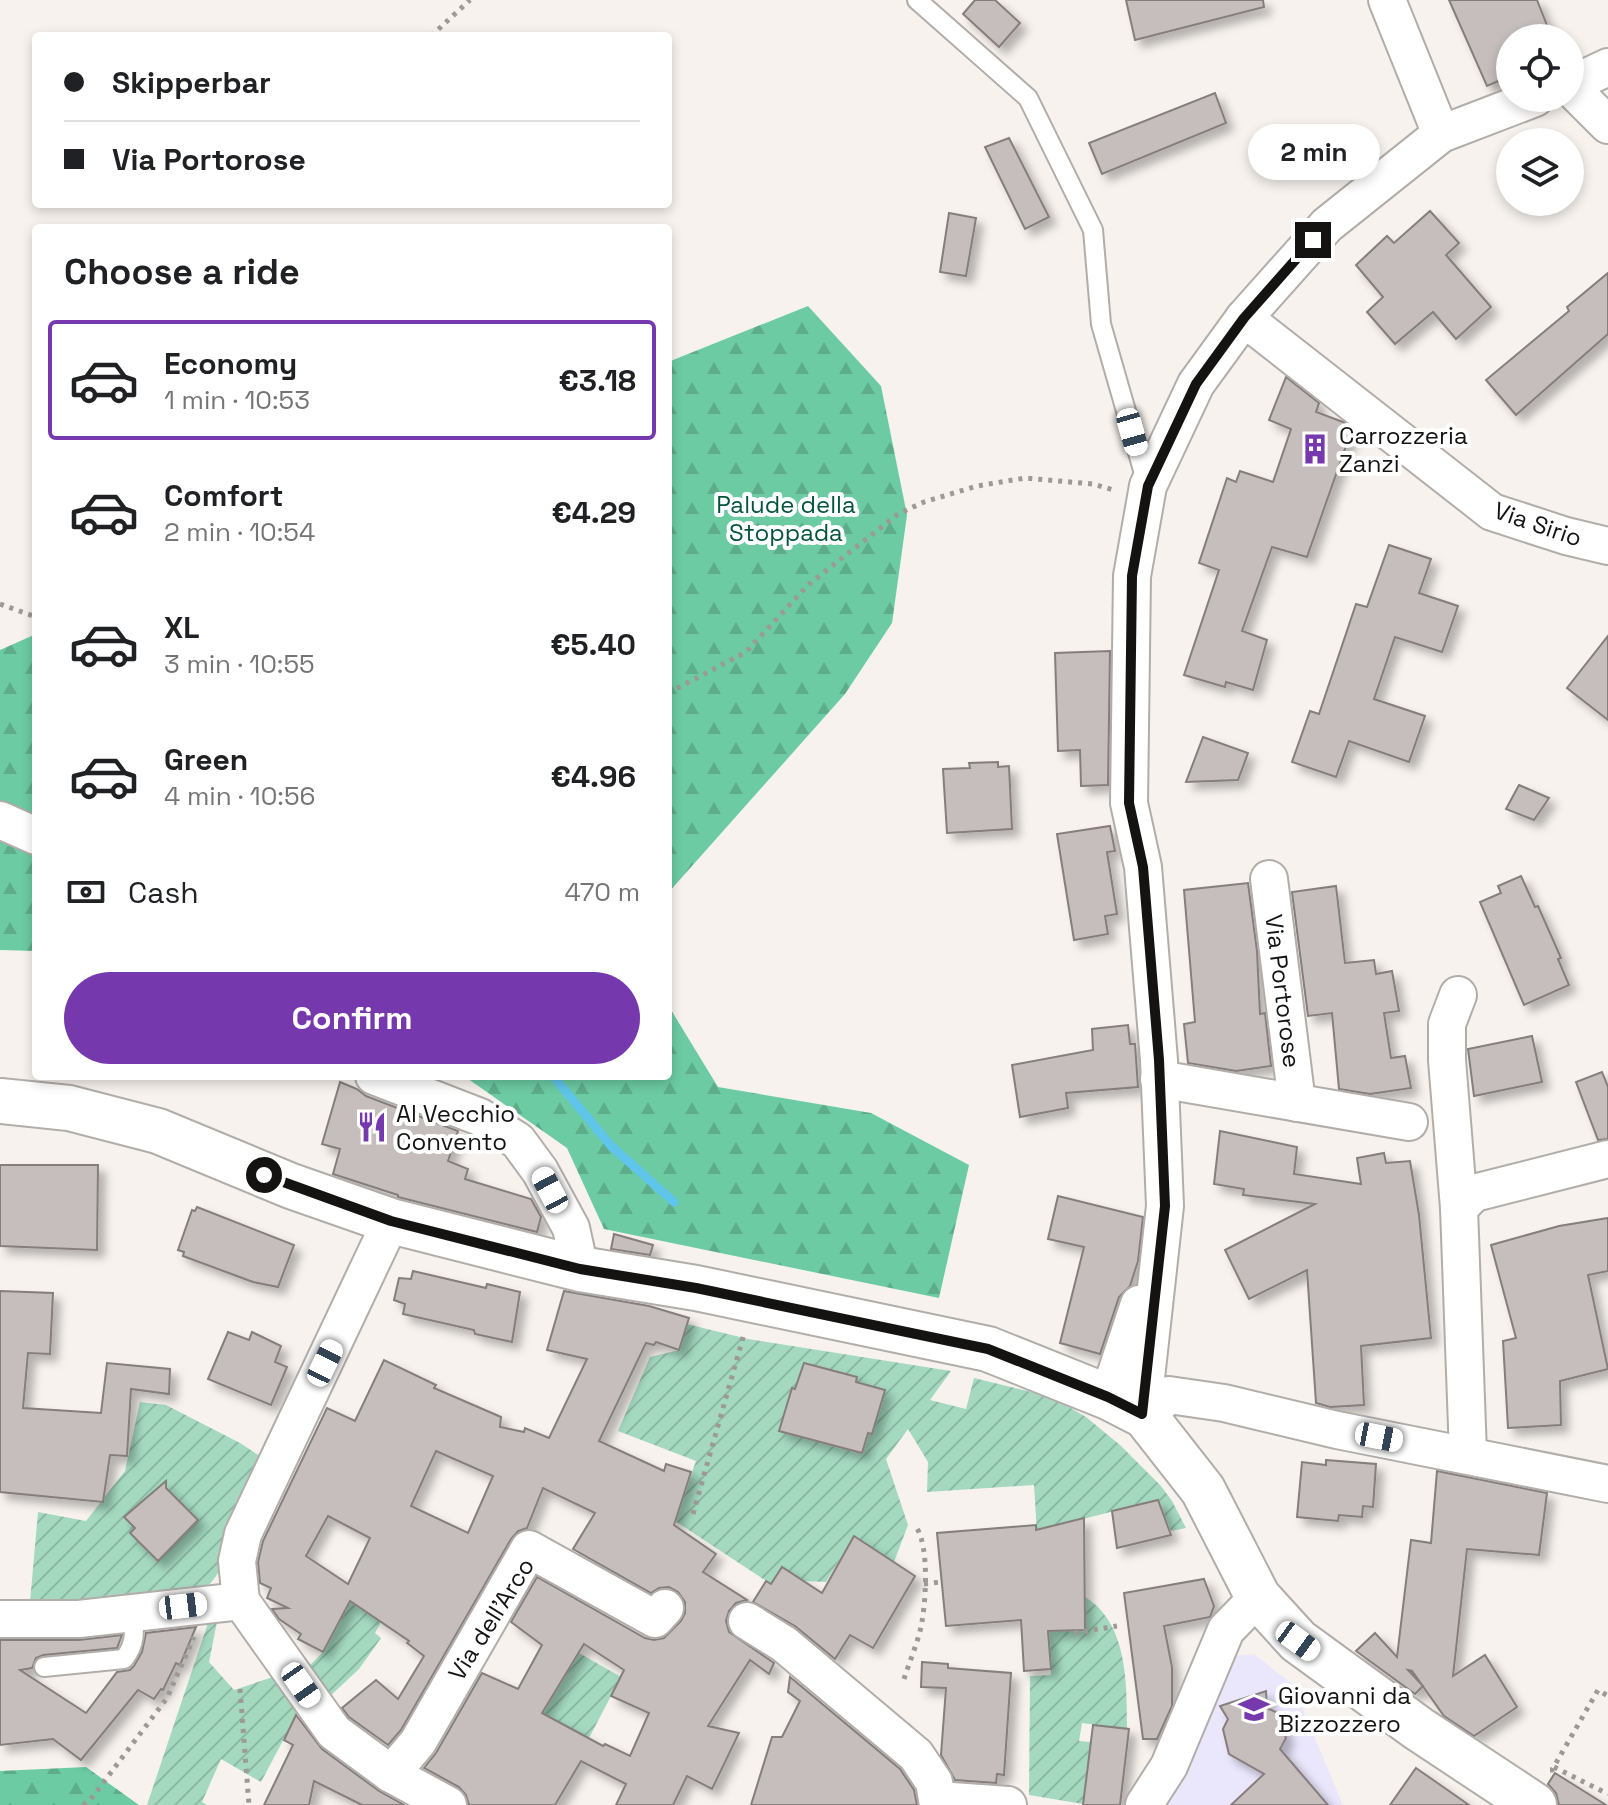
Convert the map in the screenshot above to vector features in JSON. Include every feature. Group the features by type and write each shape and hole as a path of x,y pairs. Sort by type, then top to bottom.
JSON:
{"main road":[{"path":"0,1101 69,1108 158,1131 291,1186 391,1221 580,1269 696,1288 988,1349 1132,1409 1203,1490 1258,1597 1298,1641 1419,1729 1547,1781"}],"street":[{"path":"1387,0 1441,134"},
{"path":"1584,79 1608,67"},
{"path":"1584,100 1608,125"},
{"path":"1132,1409 1165,1206 1143,867 1129,803 1132,576 1147,493 1196,384 1244,318 1327,225 1441,134 1498,112"},
{"name":"Via Sirio","path":"1244,318 1492,512 1608,546"},
{"path":"0,820 32,834"},
{"name":"Via Portorose","path":"1269,879 1297,1103"},
{"path":"1458,995 1447,1024 1447,1060 1459,1208 1468,1454"},
{"name":"Via Portorose","path":"1159,1079 1409,1122"},
{"path":"384,1080 480,1117 518,1141 540,1171 571,1228 580,1269"},
{"path":"1459,1208 1474,1193 1608,1159"},
{"path":"225,1602 243,1534 391,1221"},
{"path":"1132,1409 1169,1395 1224,1403 1337,1430 1608,1484"},
{"name":"Via dell'Arco","path":"391,1774 418,1742 529,1549 655,1619 665,1608"},
{"path":"1144,1805 1169,1766 1226,1630 1258,1597"},
{"path":"0,1619 79,1619 225,1602"},
{"path":"225,1602 334,1732 391,1774 448,1805"},
{"path":"747,1621 784,1644 916,1755 934,1782 938,1802 1008,1805"}],"lane":[{"path":"917,0 1028,98 1093,230 1101,324 1147,493"},
{"path":"44,1667 124,1659 130,1651 135,1626 129,1613"}],"path":[{"path":"435,32 470,0"},
{"path":"672,691 746,652 808,585 898,514 924,502 977,486 1025,478 1147,493"},
{"path":"0,604 32,616"},
{"path":"693,1514 743,1337"},
{"path":"904,1679 921,1630 924,1584 922,1535 916,1527"},
{"path":"924,1584 941,1582"},
{"path":"83,1805 136,1742 167,1698 225,1602"},
{"path":"1074,1633 1117,1626"},
{"path":"240,1689 249,1805"},
{"path":"1608,1696 1598,1690 1547,1781 1608,1794"}],"shaded area":[{"name":"Giovanni da Bizzozzero","path":"1254,1654 1292,1684 1343,1805 1158,1805 1222,1657"}],"green space":[{"name":"Palude della Stoppada","path":"808,306 881,386 907,515 892,623 845,694 672,889 672,360"},
{"path":"32,636 32,951 0,950 0,650"},
{"path":"672,1012 718,1087 871,1113 969,1165 939,1298 604,1229 567,1148 470,1080 672,1080"},
{"path":"687,1324 748,1339 951,1371 930,1400 966,1409 974,1378 1052,1397 1086,1417 1120,1445 1161,1486 1186,1528 1171,1531 1158,1500 1067,1523 1038,1549 1034,1485 927,1492 928,1462 908,1429 886,1459 908,1525 894,1562 854,1536 826,1582 804,1581 782,1567 771,1584 675,1521 696,1461 618,1431 650,1357 679,1350"},
{"path":"140,1402 166,1405 240,1443 269,1462 225,1564 210,1584 181,1594 85,1605 30,1602 38,1512 86,1521 125,1471"},
{"path":"357,1590 369,1614 381,1622 375,1633 381,1638 359,1669 327,1699 309,1666 323,1652"},
{"path":"1085,1597 1110,1622 1117,1639 1125,1675 1127,1729 1082,1723 1079,1741 1091,1742 1083,1804 1029,1795 1030,1676 1051,1675 1048,1632 1085,1629"},
{"path":"211,1614 218,1617 209,1662 234,1690 282,1674 304,1701 261,1782 221,1759 202,1802 207,1805 147,1805"},
{"path":"579,1653 621,1677 589,1738 542,1713"},
{"path":"86,1767 139,1805 0,1805 0,1771"}],"building":[{"path":"975,0 995,0 1020,23 999,47 963,14"},
{"path":"1126,0 1263,0 1264,7 1135,40"},
{"path":"1449,0 1537,0 1546,24 1496,24 1496,82 1487,86"},
{"path":"1215,93 1226,123 1102,174 1089,143"},
{"path":"1009,138 1049,217 1025,229 985,147"},
{"path":"1430,211 1459,243 1446,255 1491,307 1456,339 1433,312 1395,344 1367,312 1383,297 1356,265 1387,236 1394,243"},
{"path":"949,213 976,218 966,276 940,272"},
{"path":"1608,273 1608,334 1516,415 1486,380 1569,311 1567,307"},
{"path":"1286,377 1319,403 1316,412 1343,422 1352,429 1307,557 1272,547 1242,631 1267,640 1253,690 1226,682 1225,687 1184,675 1219,570 1199,563 1227,478 1236,482 1240,471 1273,482 1291,429 1269,420"},
{"path":"1389,545 1431,559 1419,593 1458,606 1442,652 1395,637 1374,699 1425,716 1409,762 1349,741 1336,777 1292,762 1310,711 1319,714 1356,604 1367,607"},
{"path":"1608,636 1608,720 1567,688"},
{"path":"1110,651 1108,785 1081,786 1080,750 1058,751 1055,653"},
{"path":"1203,737 1248,753 1238,780 1186,782"},
{"path":"998,762 998,767 1009,766 1012,829 947,833 943,769 970,768 969,763"},
{"path":"1519,785 1549,798 1534,820 1506,809"},
{"path":"1110,826 1115,851 1107,852 1117,914 1105,916 1108,934 1074,940 1057,834"},
{"path":"1521,876 1561,958 1558,959 1569,985 1524,1005 1480,902 1501,893 1498,886"},
{"path":"1248,883 1257,951 1260,1014 1265,1013 1271,1066 1236,1071 1188,1063 1184,1024 1195,1022 1184,890"},
{"path":"1336,886 1345,963 1374,960 1376,974 1392,971 1399,1011 1384,1013 1391,1058 1405,1056 1411,1088 1370,1094 1339,1089 1332,1013 1308,1016 1292,892"},
{"path":"1128,1025 1130,1044 1135,1044 1138,1087 1066,1093 1068,1108 1020,1117 1012,1065 1093,1050 1092,1029"},
{"path":"1532,1036 1542,1082 1474,1096 1468,1049"},
{"path":"1602,1072 1608,1087 1608,1139 1598,1140 1576,1082"},
{"path":"340,1082 366,1096 458,1131 448,1161 468,1169 465,1179 531,1199 541,1217 537,1232 398,1197 333,1174 340,1149 322,1144"},
{"path":"1220,1131 1297,1147 1294,1174 1361,1184 1357,1158 1384,1153 1386,1163 1410,1161 1419,1215 1431,1338 1361,1346 1364,1405 1330,1407 1316,1403 1307,1270 1249,1299 1225,1250 1315,1204 1243,1195 1244,1189 1214,1184"},
{"path":"0,1165 98,1165 97,1250 0,1246"},
{"path":"1058,1196 1143,1217 1138,1261 1130,1286 1119,1297 1100,1354 1060,1343 1084,1247 1048,1239"},
{"path":"197,1207 294,1245 278,1287 253,1282 183,1256 184,1252 178,1250 192,1210 195,1211"},
{"path":"1608,1218 1608,1271 1588,1275 1608,1369 1560,1381 1561,1425 1508,1428 1503,1341 1516,1338 1491,1245 1559,1226"},
{"path":"614,1234 653,1245 650,1255 611,1249"},
{"path":"413,1271 486,1288 487,1284 520,1292 512,1342 403,1314 405,1304 394,1300 399,1278 411,1279"},
{"path":"0,1291 53,1293 50,1354 28,1353 23,1408 101,1413 107,1363 170,1369 169,1394 131,1389 127,1456 110,1455 103,1502 0,1492"},
{"path":"564,1291 649,1306 689,1318 679,1350 656,1342 654,1345 646,1343 599,1441 664,1471 666,1464 691,1472 674,1525 716,1554 703,1572 747,1600 736,1603 729,1611 726,1621 729,1632 774,1663 769,1674 750,1660 708,1726 739,1733 712,1789 687,1776 673,1805 616,1805 626,1784 581,1761 555,1805 469,1805 459,1787 424,1768 436,1753 482,1673 518,1689 542,1645 511,1622 537,1577 645,1638 664,1638 681,1621 685,1602 678,1592 669,1587 651,1593 573,1549 595,1513 543,1488 527,1528 518,1531 511,1539 401,1730 388,1745 349,1717 342,1708 376,1680 398,1699 424,1656 407,1643 409,1641 350,1601 323,1652 298,1639 301,1634 279,1619 272,1609 288,1608 267,1598 271,1588 260,1583 258,1562 263,1541 327,1408 355,1421 384,1360 436,1385 434,1388 501,1417 500,1427 524,1432 525,1428 549,1438 587,1359 547,1350","holes":["436,1451 493,1476 468,1533 411,1506","328,1516 370,1538 348,1584 306,1556","584,1644 624,1670 611,1696 649,1713 630,1756 605,1744 603,1746 542,1713"]},
{"path":"228,1332 249,1340 252,1332 281,1346 275,1362 287,1367 271,1405 208,1379"},
{"path":"804,1363 857,1377 856,1382 885,1390 872,1434 868,1433 862,1453 779,1431 792,1388 795,1389"},
{"path":"1326,1460 1376,1464 1373,1507 1363,1506 1362,1517 1339,1515 1338,1521 1297,1517 1302,1462 1326,1465"},
{"path":"1437,1471 1547,1493 1539,1555 1467,1549 1453,1676 1485,1655 1517,1707 1474,1736 1444,1716 1423,1686 1415,1694 1356,1651 1375,1633 1397,1657 1411,1540 1431,1543"},
{"path":"166,1481 166,1488 198,1520 158,1561 130,1533 135,1528 124,1517"},
{"path":"1158,1500 1171,1535 1117,1548 1112,1511"},
{"path":"1084,1518 1085,1630 1048,1631 1051,1669 1024,1671 1021,1620 946,1626 937,1533 1036,1525 1036,1530"},
{"path":"854,1536 915,1576 873,1648 850,1635 835,1659 795,1626 753,1602 766,1581 771,1584 782,1567 822,1593"},
{"path":"1204,1579 1214,1606 1210,1617 1164,1626 1172,1667 1172,1706 1157,1739 1143,1739 1124,1593"},
{"path":"196,1627 180,1665 176,1663 163,1690 154,1699 138,1690 81,1760 53,1739 0,1745 0,1640 79,1640 122,1635 117,1648 43,1655 36,1658 32,1668 20,1670 86,1713 117,1672 130,1670 134,1666 142,1652 146,1633"},
{"path":"922,1662 948,1664 948,1668 1011,1673 1004,1775 997,1774 996,1783 955,1780 941,1755 946,1688 921,1687"},
{"path":"790,1677 900,1769 914,1790 917,1805 751,1805 772,1737 782,1737 800,1701 788,1692"},
{"path":"1266,1691 1267,1708 1278,1713 1286,1738 1280,1749 1328,1805 1231,1805 1264,1774 1229,1754 1223,1729 1228,1719 1220,1706"},
{"path":"296,1715 322,1749 379,1791 404,1805 362,1805 314,1781 309,1805 264,1805 293,1745 284,1740"},
{"path":"1093,1725 1129,1729 1120,1805 1083,1805"},
{"path":"1416,1768 1469,1805 1390,1805"},
{"path":"1555,1773 1606,1805 1559,1805 1556,1793 1548,1784"}],"waterway":[{"path":"556,1080 611,1146 674,1202"}],"place":[{"name":"Carrozzeria Zanzi","path":"1315,449"},
{"name":"Al Vecchio Convento","path":"372,1127"},
{"name":"Giovanni da Bizzozzero","path":"1254,1709"}],"route":[{"path":"264,1175 391,1221 580,1269 696,1288 988,1349 1108,1397 1142,1414 1165,1206 1159,1060 1143,867 1129,803 1132,576 1148,486 1196,384 1244,318 1313,240"}]}
